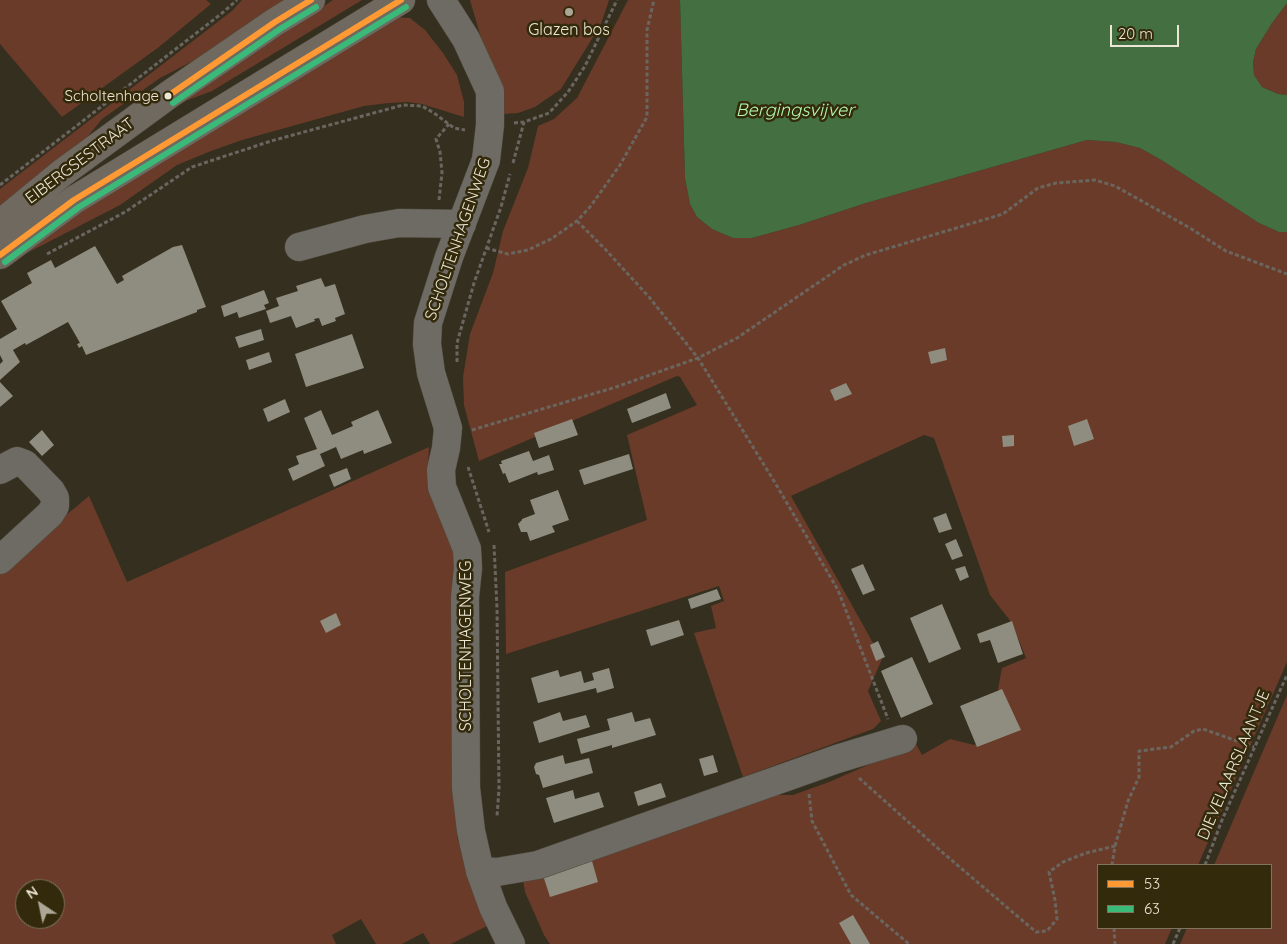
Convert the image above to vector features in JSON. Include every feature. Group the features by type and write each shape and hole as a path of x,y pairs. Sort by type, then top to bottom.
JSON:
{"main road":[{"name":"EIBERGSESTRAAT","path":"0,224 62,173 170,94 275,22 311,0"},
{"name":"EIBERGSESTRAAT","path":"0,255 74,200 401,0"}],"street":[{"name":"SCHOLTENHAGENWEG","path":"441,0 466,39 490,91 490,125 486,160 449,224 449,256 428,323 427,344 431,373 448,428 441,470 442,487 467,549 468,568 465,597 466,788 471,831 480,871 493,907 511,944"},
{"path":"299,247 365,229 399,223 449,224"},
{"path":"0,470 17,461 25,464 51,491 55,498 55,506 50,514 0,560"},
{"path":"480,871 497,872 538,864 837,759 899,740"}],"path":[{"path":"0,185 237,0"},
{"name":"SCHOLTENHAGENWEG","path":"576,221 551,240 528,250 508,254 486,248 500,207 524,122 549,113 568,92 585,66 617,0"},
{"path":"654,0 647,30 647,117 620,165 590,207 576,221 605,249 649,297 698,358 774,481 838,590 879,696 899,740"},
{"path":"42,257 125,212 192,167 221,156 402,106 422,106 454,128 463,130 490,125"},
{"path":"448,124 436,139 440,152 449,224"},
{"path":"464,432 608,390 698,358 737,338 844,265 866,255 1003,214 1038,188 1056,183 1095,180 1115,186 1182,223 1226,251 1287,274"},
{"name":"DIEVELAARSLAANTJE","path":"1205,864 1254,747 1287,675"},
{"path":"1112,864 1115,846 1128,802 1139,777 1139,751 1171,747 1194,731 1203,729 1254,747"},
{"path":"837,759 1036,932 1047,931 1057,920 1056,900 1049,872 1063,862 1086,853 1115,846"},
{"path":"807,770 812,821 851,895 909,944"},
{"path":"1114,929 1115,944"},
{"path":"1173,944 1180,929"}],"shaded area":[{"path":"0,0 206,0 211,4 159,47 62,117 0,44"},
{"path":"242,0 289,0 220,47 160,78 102,119 72,156 0,212 0,189 232,11"},
{"path":"333,0 362,0 212,91 180,103"},
{"path":"470,0 609,0 601,24 561,89 535,107 518,113 503,114"},
{"path":"628,0 680,0 685,178 690,204 697,217 712,229 733,238 752,238 799,225 866,203 1087,140 1116,142 1140,148 1259,223 1279,232 1287,232 1287,662 1198,864 1097,864 1097,929 1172,929 1165,944 550,944 544,935 525,892 522,874 767,795 793,795 829,782 916,744 922,755 950,739 974,745 1016,721 998,689 1002,668 1026,658 1012,623 990,595 934,438 924,435 791,496 882,659 868,691 881,721 873,729 743,777 694,633 716,628 711,606 724,601 719,586 506,654 505,572 647,520 627,435 697,405 680,377 677,376 479,461 464,405 463,377 470,334 493,273 503,231 528,168 538,126 554,119 577,98"},
{"path":"1287,3 1287,95 1278,94 1262,87 1254,75 1253,62 1256,49"},
{"path":"393,17 410,18 425,30 443,53 457,75 464,102 464,117 422,104 407,102 389,103 364,106 242,140 177,165 120,205 0,267 45,230"},
{"path":"429,447 428,468 455,550 454,743 457,837 489,925 451,944 430,944 423,933 402,944 376,944 361,919 332,935 336,944 0,944 0,570 89,496 127,582"},
{"path":"1287,695 1287,944 1180,944 1187,929 1272,929 1272,864 1214,864"}],"water":[{"name":"Bergingsvijver","path":"680,0 1287,0 1287,3 1256,49 1253,62 1254,75 1262,87 1278,94 1287,95 1287,232 1279,232 1259,223 1140,148 1116,142 1087,140 866,203 799,225 752,238 733,238 712,229 697,217 690,204 685,178"}],"building":[{"path":"182,245 206,307 86,355 82,346 79,348 77,344 80,343 68,322 13,350 20,362 0,380 0,364 3,361 0,355 0,339 17,329 1,301 32,283 27,273 51,260 55,268 95,246 117,284 124,280 122,276 173,247"},
{"path":"321,278 325,287 335,284 345,314 335,318 336,321 322,326 319,318 296,328 291,316 270,323 266,311 279,306 276,298 298,291 296,286"},
{"path":"264,290 269,303 264,305 266,309 239,318 237,312 224,317 221,306"},
{"path":"261,329 264,340 239,348 235,337"},
{"path":"352,334 364,368 306,387 295,354"},
{"path":"945,348 947,360 931,364 928,352"},
{"path":"269,352 272,362 249,370 246,360"},
{"path":"0,382 13,396 0,407"},
{"path":"846,383 852,394 835,401 830,390"},
{"path":"666,393 671,408 632,423 627,409"},
{"path":"285,399 290,412 268,422 263,409"},
{"path":"321,410 332,435 353,426 351,422 378,410 392,443 364,454 363,450 341,459 336,447 320,454 325,466 293,481 288,469 299,464 296,456 317,449 304,418"},
{"path":"572,419 578,435 539,448 534,433"},
{"path":"1087,419 1094,439 1074,446 1068,426"},
{"path":"42,430 54,445 42,456 29,442"},
{"path":"1014,435 1014,446 1003,447 1002,436"},
{"path":"529,451 533,461 549,455 554,470 538,475 537,472 509,483 499,464 502,464 501,461"},
{"path":"629,454 633,469 584,485 579,470"},
{"path":"347,468 351,479 334,487 329,475"},
{"path":"558,490 569,520 552,526 555,532 530,541 527,532 521,532 518,524 522,519 535,514 530,500"},
{"path":"946,513 952,529 939,533 933,518"},
{"path":"956,539 963,556 952,560 945,544"},
{"path":"863,564 875,590 863,595 851,569"},
{"path":"965,566 969,577 960,581 955,569"},
{"path":"717,589 721,599 691,609 688,599"},
{"path":"942,604 961,649 929,663 910,618"},
{"path":"336,613 341,625 326,633 320,621"},
{"path":"679,620 684,635 651,646 646,630"},
{"path":"1012,621 1023,654 998,663 990,640 980,643 977,634"},
{"path":"878,641 885,657 876,661 870,645"},
{"path":"912,657 933,704 901,718 881,671"},
{"path":"609,668 614,688 597,693 596,688 538,703 531,678 558,670 560,677 581,671 584,683 594,680 592,673"},
{"path":"1002,689 1021,730 977,747 960,706"},
{"path":"560,712 563,721 586,715 590,727 539,743 533,722"},
{"path":"632,712 635,722 650,718 656,735 612,748 612,745 581,754 577,739 610,730 607,719"},
{"path":"563,755 565,764 589,758 593,773 543,788 534,767 536,763"},
{"path":"713,755 718,772 704,776 699,759"},
{"path":"661,783 666,797 638,806 634,792"},
{"path":"573,790 575,799 599,792 604,807 554,823 546,798"},
{"path":"590,854 598,882 550,897 541,869"},
{"path":"853,915 870,944 851,944 839,923"}],"transit line":[{"name":"53","path":"168,96 275,22 311,0"},
{"name":"53","path":"0,255 74,200 401,0"},
{"name":"63","path":"173,103 280,29 316,7"},
{"name":"63","path":"5,262 79,207 406,7"}],"place":[{"name":"Glazen bos","path":"569,12"},
{"name":"Scholtenhage","path":"168,96"}]}
